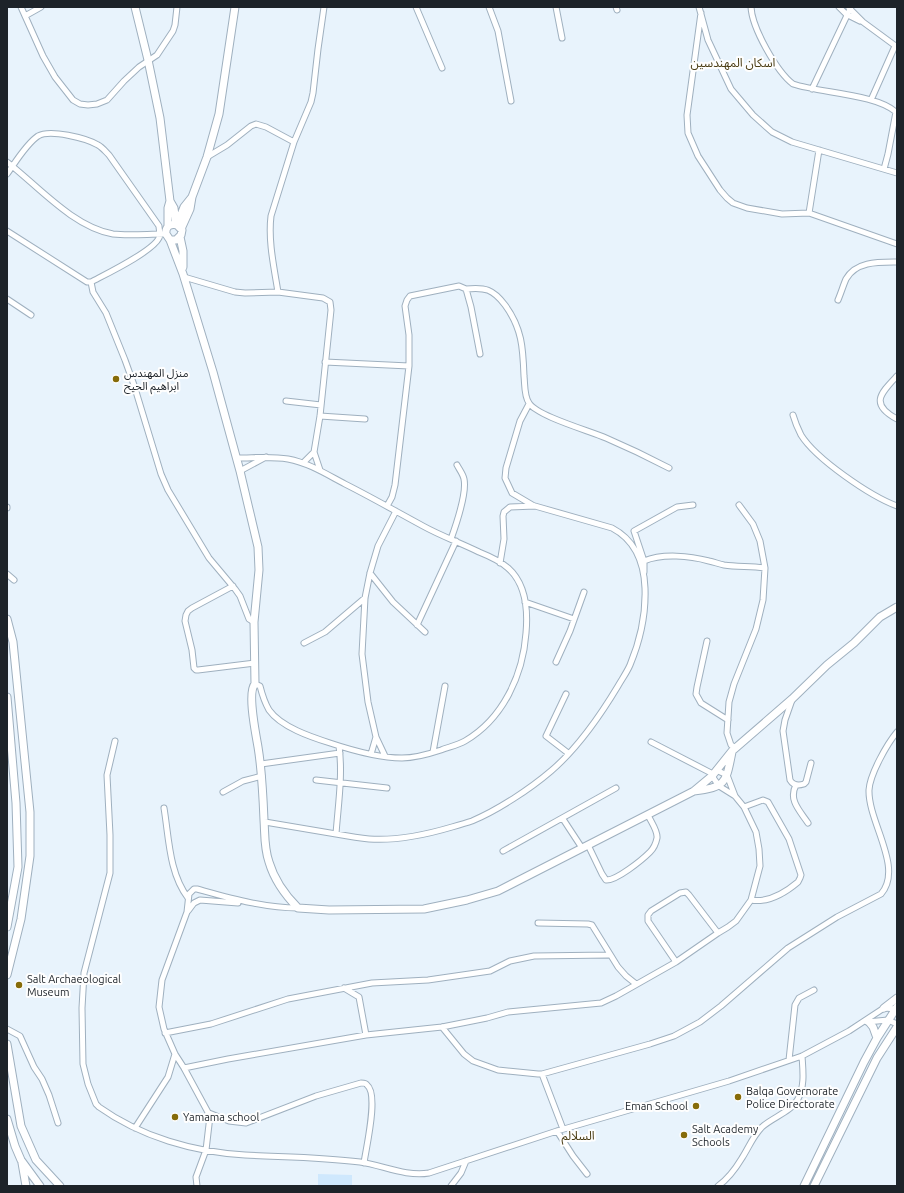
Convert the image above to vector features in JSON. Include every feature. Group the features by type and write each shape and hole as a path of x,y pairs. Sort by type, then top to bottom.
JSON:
{"street":[{"path":"21,7 43,56 55,77 73,100 80,104 88,105 97,104 107,100 124,81 148,60 157,55 173,31 177,7"},
{"path":"25,16 41,7"},
{"path":"135,7 160,118 170,201 168,208 176,226 182,233 180,237 183,251 184,276"},
{"path":"176,226 184,207 192,197 207,157 219,114 235,7"},
{"path":"278,292 272,256 270,220 272,209 294,142 314,92 324,7"},
{"path":"416,7 442,68"},
{"path":"489,7 498,31 511,101"},
{"path":"556,7 562,38"},
{"path":"751,7 753,20 760,34 779,69 788,80 794,84 812,89 871,100 888,106 896,112"},
{"path":"839,7 846,14 863,22"},
{"path":"812,89 850,8 863,22 896,47 871,100"},
{"path":"700,10 708,40 731,89 753,115 772,132 792,142 897,173"},
{"path":"700,10 687,115 688,132 698,156 720,190 733,203 747,208 782,214 809,213 897,244"},
{"path":"884,169 897,104"},
{"path":"207,157 227,145 251,126 256,124 266,127 294,142"},
{"path":"7,174 26,148 45,133 59,134 99,145 109,155 159,226 184,276 213,372 240,471 258,547 259,570 254,622 255,684 253,687 253,717 261,764 266,852 274,876 298,908"},
{"path":"809,213 819,150"},
{"path":"7,162 50,199 93,227 114,234 165,236 176,240 180,237"},
{"path":"7,231 87,282 91,282 113,271 145,251 165,236 166,229 176,226"},
{"path":"838,300 847,278 860,266 880,262 897,262"},
{"path":"184,276 240,292 278,292 323,298 330,302 331,310 320,416 314,452 320,470"},
{"path":"91,282 93,292 106,312 129,372 161,474 168,490 209,558 233,586 240,596 249,618 254,622"},
{"path":"388,506 395,485 409,366 409,335 405,306 410,296 459,286 466,289 480,288 494,292 512,314 519,330 523,351 525,392 529,404 555,419 605,437 669,468"},
{"path":"466,289 480,354"},
{"path":"7,299 31,315"},
{"path":"325,362 409,366"},
{"path":"897,376 882,393 879,403 881,408 897,418"},
{"path":"286,401 321,405"},
{"path":"529,404 520,421 506,468 505,478 512,493 535,506 612,528 627,538 637,555 644,573"},
{"path":"793,415 801,435 819,455 857,485 897,506"},
{"path":"320,416 365,420"},
{"path":"303,463 314,452"},
{"path":"236,458 267,457 286,459 303,463 320,470 430,530 489,556 507,567 516,576 522,589 525,602 527,626 525,650 513,686 504,703 480,731 464,742 433,752 402,758 385,756 338,746 307,735 281,721 269,709 260,686 255,684"},
{"path":"240,471 267,457"},
{"path":"417,625 453,540 464,487 464,480 457,465"},
{"path":"264,822 369,839 410,837 472,821 504,804 534,784 552,770 585,734 603,710 630,665 644,617 644,561 634,531 677,507 693,505"},
{"path":"694,791 708,790 719,786 727,775 734,750 728,739 727,733 729,702 734,684 756,629 763,600 765,568 760,541 753,524 738,505"},
{"path":"500,563 504,539 502,516 504,512 510,508 535,506"},
{"path":"385,756 376,737 368,702 362,654 365,598 370,573 378,546 396,511"},
{"path":"644,561 652,557 660,556 678,557 699,559 724,565 765,568"},
{"path":"370,573 393,602 425,632"},
{"path":"7,574 14,580"},
{"path":"233,586 192,608 186,615 185,621 192,650 194,668 198,670 255,662"},
{"path":"556,662 584,592"},
{"path":"304,643 325,632 365,598"},
{"path":"525,602 574,619"},
{"path":"197,1186 197,1171 206,1150 211,1120 209,1113 175,1054 166,1033 159,1007 161,986 187,912 188,898 191,891 197,889 253,903 283,908 383,910 424,909 467,900 498,891 694,791 714,774 734,750 792,699 827,665 880,617 897,607"},
{"path":"7,619 13,642 30,812 30,856 21,919 7,975"},
{"path":"707,641 696,694 701,703 728,720"},
{"path":"433,752 445,686"},
{"path":"566,694 546,736 568,753"},
{"path":"7,697 16,803 18,867 7,927"},
{"path":"792,699 783,731 790,780 796,784 804,784 806,782 811,763"},
{"path":"442,1027 464,1054 473,1061 498,1070 542,1074 631,1050 674,1036 700,1022 721,1006 788,948 812,932 881,894 887,889 892,877 891,862 886,844 871,806 869,790 871,778 876,767 897,732"},
{"path":"371,754 376,737"},
{"path":"115,741 107,775 110,872 84,973 82,1008 83,1064 88,1084 96,1104 103,1110 135,1128 165,1140 206,1150 243,1155 319,1158 364,1163 419,1174 429,1173 563,1129 729,1081 802,1056 849,1031 897,998"},
{"path":"651,742 714,774 727,775"},
{"path":"336,834 340,783 340,753 338,746"},
{"path":"261,764 340,753"},
{"path":"714,774 719,786 735,796"},
{"path":"184,1068 366,1035 442,1027 508,1012 601,1003 616,996 676,962 736,922 751,900 760,866 756,832 744,807 735,796 727,775"},
{"path":"223,792 243,781 262,776"},
{"path":"316,780 387,788"},
{"path":"796,784 793,791 794,802 808,823"},
{"path":"503,851 563,819 616,788"},
{"path":"744,807 763,800 768,802 789,839 801,875 798,882 772,898 761,901 751,900"},
{"path":"164,808 174,868 179,886 188,898"},
{"path":"563,819 585,846 606,880 609,880 626,871 650,852 657,838 656,832 648,815"},
{"path":"676,962 648,921 648,915 651,911 680,893 686,892 718,933"},
{"path":"187,912 194,903 200,900 253,903"},
{"path":"10,904 23,903"},
{"path":"538,923 592,925 609,955 621,971 636,984"},
{"path":"166,1033 211,1024 288,999 372,983 428,980 490,971 510,961 534,956 609,955"},
{"path":"344,988 359,997 366,1035"},
{"path":"790,1060 795,1005 799,998 814,990"},
{"path":"884,1008 897,1009"},
{"path":"804,1186 877,1038 897,1009"},
{"path":"814,1186 877,1058 897,1026 888,1020 858,1024"},
{"path":"870,1022 877,1038"},
{"path":"7,1029 20,1036 49,1095 58,1124"},
{"path":"7,1044 20,1126 36,1160 55,1184"},
{"path":"135,1128 168,1078 175,1054"},
{"path":"718,1186 732,1173 742,1159 754,1136 760,1129 793,1106 797,1101 803,1085 802,1056"},
{"path":"542,1074 563,1129"},
{"path":"209,1113 229,1121 246,1124 316,1096 361,1083 366,1084 369,1086 372,1094 373,1110 364,1163"},
{"path":"7,1119 15,1146 22,1160 40,1186"},
{"path":"557,1131 586,1174"},
{"path":"22,1160 26,1186"},
{"path":"451,1186 462,1173 466,1161"}],"shaded area":[{"path":"318,1174 352,1175 352,1186 318,1186"}],"place":[{"name":"منزل المهندس ابراهيم الحيح","path":"116,379"},
{"name":"Salt Archaeological Museum","path":"19,985"},
{"name":"Balqa Governorate Police Directorate","path":"738,1097"},
{"name":"Eman School","path":"696,1106"},
{"name":"Yamama school","path":"175,1117"},
{"name":"Salt Academy Schools","path":"684,1135"}],"district":[{"name":"اسكان المهندسين","path":"733,63"},
{"name":"السلالم","path":"578,1136"}]}
